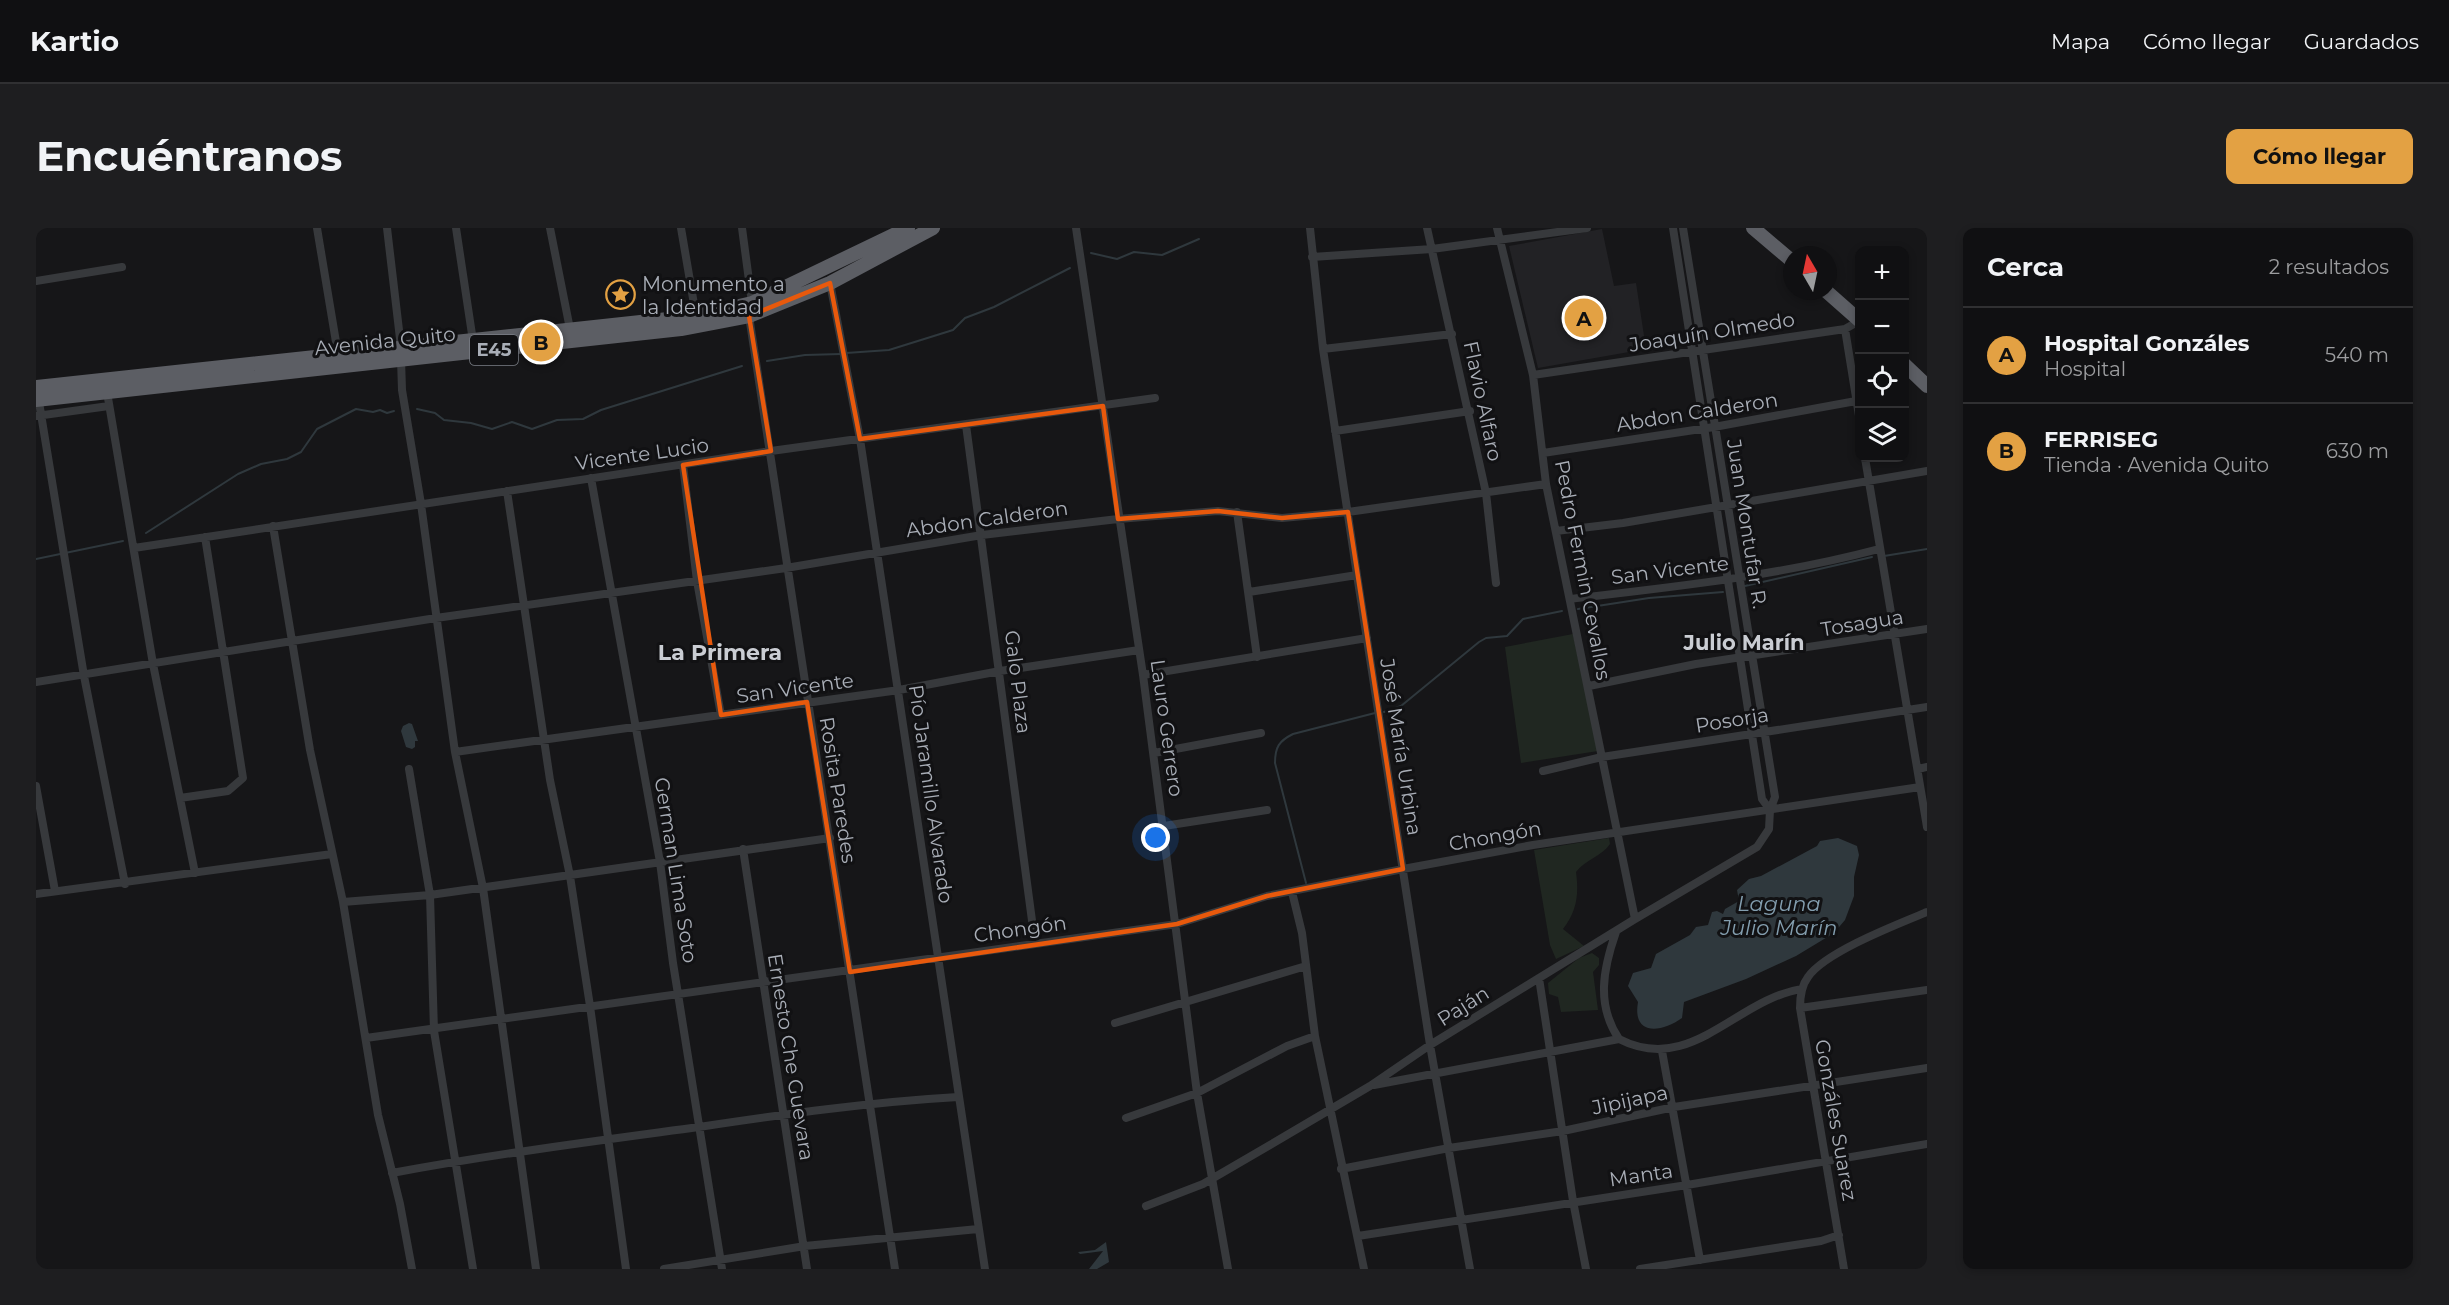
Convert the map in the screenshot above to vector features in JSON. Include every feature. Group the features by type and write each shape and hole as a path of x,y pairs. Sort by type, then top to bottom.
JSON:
{"highway":[{"name":"Avenida Quito","path":"37,392 108,399 473,341 750,309 908,228"},
{"name":"Avenida Quito","path":"37,392 338,354 401,353 681,329 830,283 933,228"},
{"path":"1755,228 1783,253"},
{"path":"1836,300 1855,317"},
{"path":"1909,368 1927,386"}],"street":[{"path":"317,228 338,354"},
{"path":"387,228 401,353 402,390 421,504 454,752 483,888 536,1269"},
{"path":"456,228 473,341"},
{"path":"550,228 570,329"},
{"path":"681,228 696,316"},
{"name":"Rosita Paredes","path":"742,228 750,309 786,568 830,838 895,1269"},
{"name":"Lauro Gerrero","path":"1076,228 1154,753 1197,1093 1228,1269"},
{"name":"José María Urbina","path":"1310,228 1323,349 1357,575 1430,1045 1470,1269"},
{"name":"Flavio Alfaro","path":"1427,228 1470,411 1486,493 1496,583"},
{"name":"Pedro Fermin Cevallos","path":"1497,228 1533,375 1546,484 1635,919"},
{"path":"1312,257 1432,249 1587,228"},
{"name":"Juan Montufar R.","path":"1673,228 1762,799 1770,810"},
{"name":"Juan Montufar R.","path":"1683,228 1775,797 1770,810"},
{"path":"36,281 122,267"},
{"name":"Pío Jaramillo Alvarado","path":"830,283 844,346 860,439 875,552 898,690 984,1269"},
{"name":"Joaquín Olmedo","path":"1533,375 1845,329 1855,323"},
{"path":"1845,329 1855,394"},
{"path":"1323,349 1452,334"},
{"path":"37,392 84,676 125,884"},
{"name":"Vicente Lucio","path":"134,548 771,451 1155,398"},
{"path":"39,415 108,399 153,664 195,873"},
{"name":"Abdon Calderon","path":"1543,453 1714,427 1855,401"},
{"path":"1335,431 1470,411"},
{"name":"Galo Plaza","path":"966,425 1035,943"},
{"path":"1867,462 1879,549 1927,827"},
{"path":"683,465 697,581 720,715"},
{"path":"1556,531 1927,471"},
{"name":"German Lima Soto","path":"591,478 660,862 698,1127 722,1269"},
{"name":"Abdon Calderon","path":"36,682 436,618 786,568 982,535 1118,519 1237,512 1282,518 1348,512 1546,484"},
{"path":"507,491 526,605 555,811 570,876 590,1006 626,1269"},
{"path":"1237,512 1257,657"},
{"path":"273,526 310,750 343,902 378,1115 412,1269"},
{"path":"180,798 228,790 243,778 225,652 205,537"},
{"name":"San Vicente","path":"1570,599 1727,581 1816,566 1879,549"},
{"path":"1249,592 1357,575"},
{"name":"Tosagua","path":"1588,686 1751,656 1927,629"},
{"path":"1143,675 1367,638"},
{"name":"San Vicente","path":"454,752 898,690 1000,671 1139,650"},
{"name":"Posorja","path":"1543,771 1602,757 1927,707"},
{"path":"1154,753 1261,734"},
{"path":"1918,768 1927,767"},
{"path":"409,769 430,895 434,1031 473,1269"},
{"path":"36,786 55,891"},
{"name":"Chongón","path":"366,1038 434,1031 590,1006 850,972 938,956 1177,924 1267,896 1403,869 1616,833 1920,787"},
{"path":"1164,826 1267,810"},
{"name":"Paján","path":"1146,1206 1212,1178 1370,1086 1430,1045 1635,919 1757,848 1769,829 1770,810"},
{"path":"343,902 430,895 830,838"},
{"name":"Ernesto Che Guevara","path":"743,849 807,1269"},
{"path":"36,894 125,884 332,854"},
{"path":"1292,892 1302,933 1315,1036 1341,1169 1364,1269"},
{"name":"Gonzáles Suarez","path":"1844,1269 1828,1162 1800,1008 1802,989 1813,970 1875,933 1927,912"},
{"path":"1616,932 1605,962 1603,988 1610,1024 1619,1039"},
{"path":"1115,1023 1186,999 1306,966"},
{"path":"1539,978 1552,1051 1573,1201 1586,1269"},
{"path":"1370,1086 1436,1076 1619,1039 1639,1047 1662,1051 1693,1042 1785,993 1802,989"},
{"path":"1800,1008 1927,990"},
{"path":"1126,1118 1197,1093 1287,1046 1315,1036"},
{"path":"1662,1051 1700,1260"},
{"name":"Jipijapa","path":"1341,1169 1449,1148 1563,1131 1674,1107 1813,1088 1927,1068"},
{"path":"392,1173 521,1150 870,1102 958,1097"},
{"name":"Manta","path":"1358,1236 1687,1185 1927,1144"},
{"path":"664,1269 805,1246 978,1229"},
{"path":"1640,1269 1821,1241 1839,1235"}],"highlighted area":[{"path":"830,283 860,439 1103,406 1118,519 1218,511 1282,518 1348,512 1403,869 1267,896 1177,924 850,972 807,702 721,715 683,465 771,451 749,316"}],"shaded area":[{"path":"1602,229 1614,286 1636,283 1646,349 1538,368 1509,246"},
{"path":"1573,634 1598,751 1521,763 1505,647"},
{"path":"1609,838 1610,844 1607,848 1576,872 1576,902 1563,929 1584,946 1556,959 1550,945 1534,850"},
{"path":"1592,953 1599,958 1599,965 1593,972 1598,1010 1561,1012 1558,997 1549,994 1548,983 1579,958"}],"water":[{"path":"412,724 418,741 415,741 415,747 412,749 406,747 401,731 403,726"},
{"name":"Laguna Julio Marín","path":"1838,838 1857,846 1859,855 1854,877 1854,896 1845,920 1834,933 1796,956 1746,979 1684,1002 1682,1018 1674,1023 1665,1027 1650,1028 1639,1021 1638,1002 1628,986 1633,973 1651,968 1656,954 1690,935 1696,927 1708,925 1712,912 1717,911 1723,914 1725,909 1739,901 1737,890 1749,879 1761,876 1817,846 1820,841"},
{"path":"1106,1242 1109,1262 1097,1269 1089,1269 1103,1251 1080,1254 1078,1252 1095,1250"}],"waterway":[{"path":"1091,253 1117,259 1134,252 1162,255 1199,239"},
{"path":"846,353 889,350 953,330 965,318 994,307 1070,268"},
{"path":"767,361 805,355 841,354"},
{"path":"417,409 435,413 444,420 471,423 492,429 512,422 532,429 557,420 583,419 601,410 742,366"},
{"path":"146,533 238,474 261,464 287,459 301,452 317,429 356,409 373,412 380,410 387,413 394,411"},
{"path":"36,559 123,541"},
{"path":"1884,556 1927,549"},
{"path":"1745,586 1872,557"},
{"path":"1578,609 1649,598 1723,592"},
{"path":"1384,712 1401,706 1486,638 1507,636 1523,619 1562,611"},
{"path":"1306,883 1275,763 1277,749 1284,739 1293,734 1375,713"}],"place":[{"name":"Monumento a la Identidad","path":"621,295"},
{"name":"Hospital Gonzáles","path":"1584,318"},
{"name":"FERRISEG","path":"541,342"}],"district":[{"name":"Julio Marín","path":"1744,643"},
{"name":"La Primera","path":"720,652"}]}
